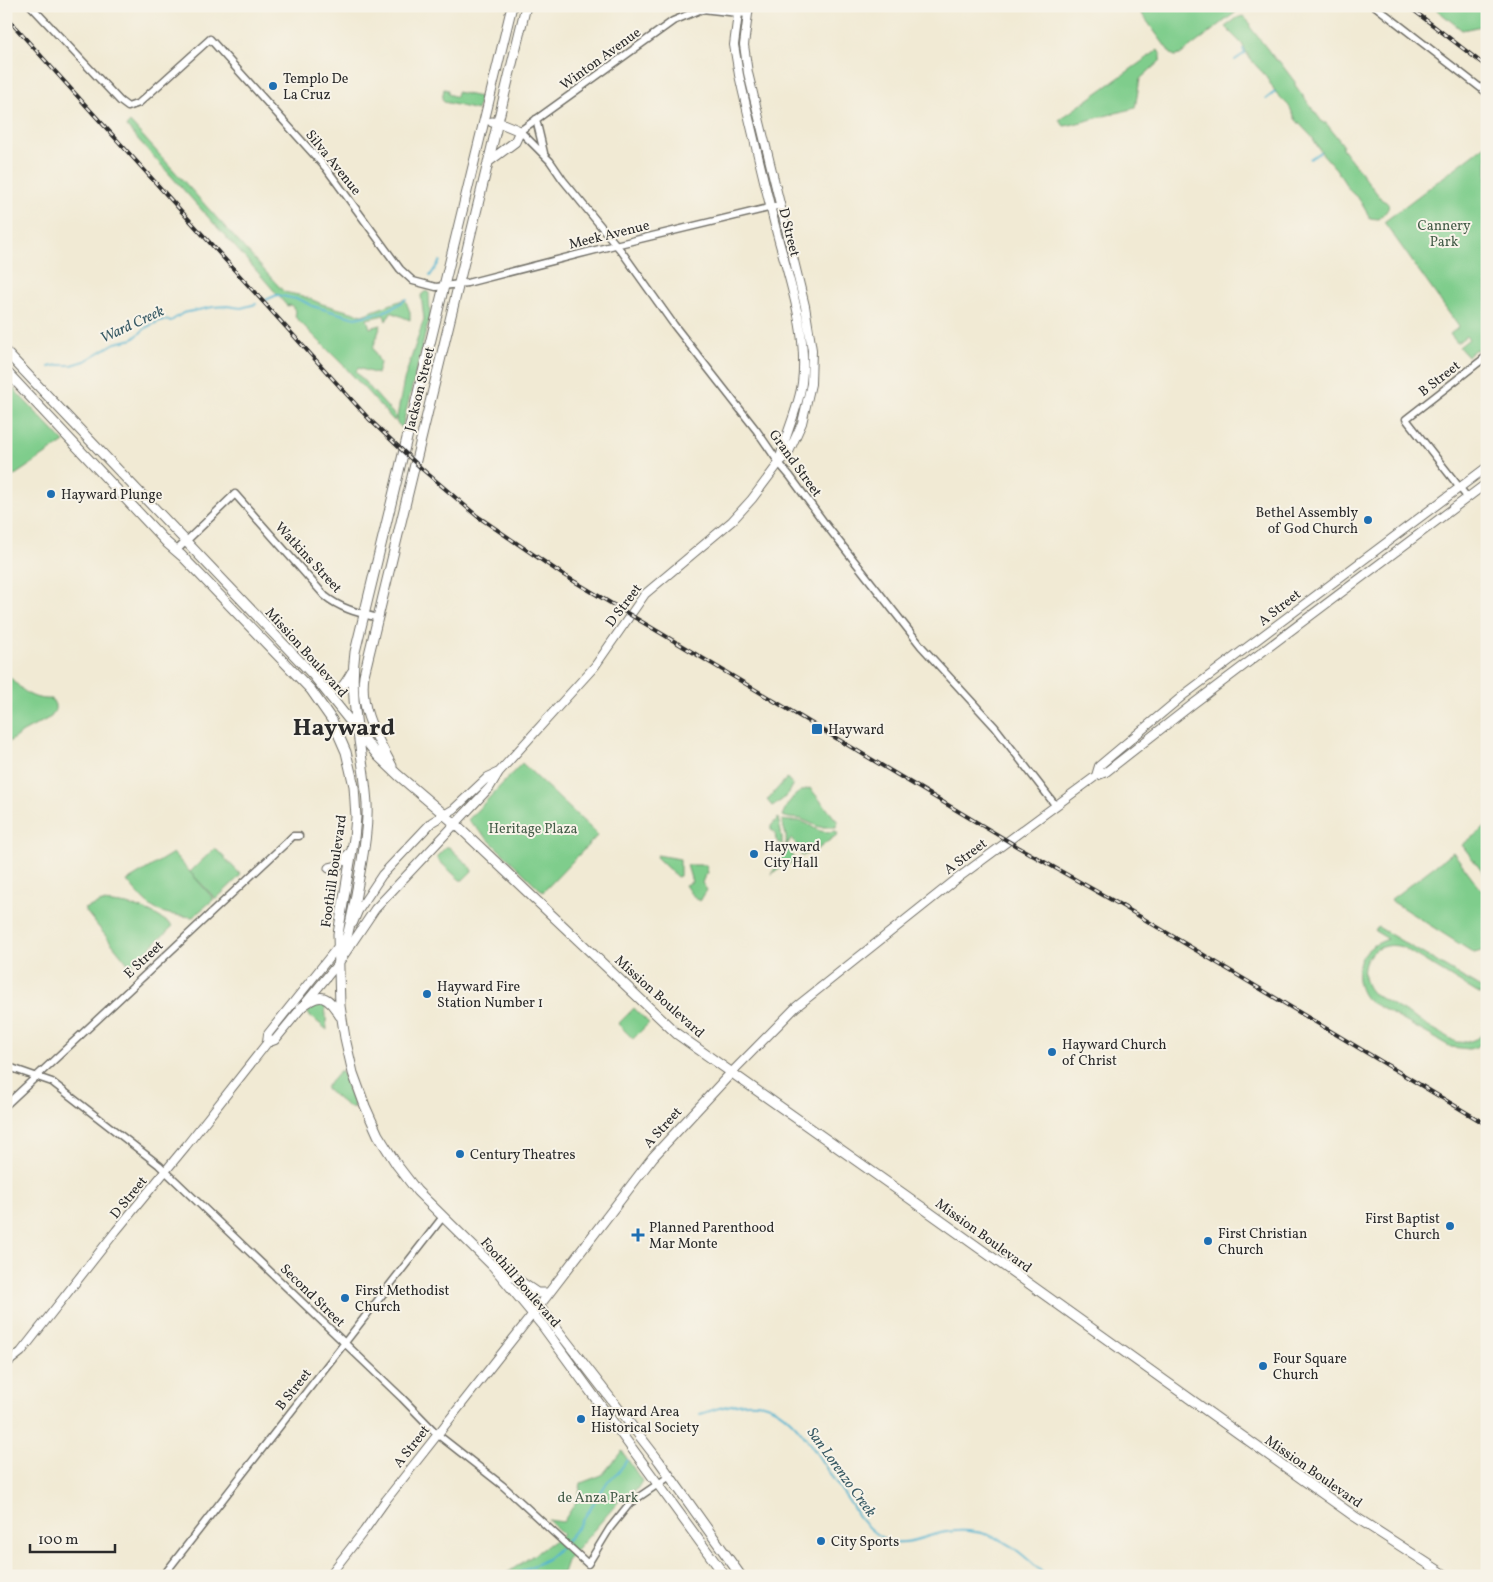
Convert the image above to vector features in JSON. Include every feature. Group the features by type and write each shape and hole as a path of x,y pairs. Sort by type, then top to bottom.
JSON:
{"main road":[{"name":"Jackson Street","path":"357,732 353,694 355,652 512,6"},
{"name":"Jackson Street","path":"396,773 372,728 364,699 364,675 526,6"},
{"name":"D Street","path":"738,10 734,45 738,75 796,308 803,350 802,383 794,418 782,445 779,464"},
{"name":"D Street","path":"266,1043 275,1040 340,961 375,909 490,787 499,772 596,665 645,594 732,521 788,454 802,423 811,384 812,350 805,306 748,73 744,45 748,10"},
{"path":"484,121 498,123 520,131 515,142 488,162"},
{"name":"Mission Boulevard","path":"6,352 323,687 357,732 396,773 445,814 677,1034 1354,1516 1447,1576"},
{"name":"Mission Boulevard","path":"6,371 306,685 324,707 336,728"},
{"name":"A Street","path":"1096,776 1099,766 1185,694 1487,467"},
{"name":"A Street","path":"329,1576 653,1157 796,1007 948,886 1096,776 1106,772 1199,699 1487,483"},
{"path":"323,687 332,690 341,689 353,670"},
{"name":"Foothill Boulevard","path":"336,728 348,757 354,786 356,817 339,928 338,947 342,1018 353,1073 372,1122 387,1150 406,1178 442,1218 493,1266 533,1314 725,1576"},
{"name":"Foothill Boulevard","path":"340,961 350,929 367,819 366,790 357,732"},
{"name":"D Street","path":"6,1364 21,1352 266,1043 268,1034 338,947 350,929 358,911 386,871 434,820 454,809 488,777 499,772"},
{"path":"329,868 337,866 352,851"},
{"path":"300,1008 310,1000 323,997 332,1003 342,1018"},
{"path":"482,1255 537,1293 548,1293"},
{"name":"Foothill Boulevard","path":"539,1306 670,1476 741,1576"}],"street":[{"name":"Silva Avenue","path":"31,6 120,101 128,106 139,103 210,39 326,168 407,277 413,281 434,286 444,286"},
{"path":"1375,6 1487,93"},
{"name":"Winton Avenue","path":"520,131 673,21 706,8 748,10"},
{"path":"536,119 544,153"},
{"name":"Grand Street","path":"520,131 544,153 757,431 779,464 928,654 995,727 1056,806"},
{"name":"Meek Avenue","path":"444,286 484,279 781,205"},
{"name":"B Street","path":"1459,487 1406,420 1487,356"},
{"path":"1459,487 1467,497"},
{"name":"Watkins Street","path":"185,542 235,494 334,604 378,618"},
{"path":"176,551 185,542"},
{"name":"E Street","path":"6,1104 289,840 294,836 299,836"},
{"name":"Second Street","path":"6,1066 52,1082 166,1171 437,1434 502,1485 588,1564 610,1528 630,1503 659,1484"},
{"name":"B Street","path":"163,1576 442,1218"},
{"path":"659,1484 670,1476"}],"green space":[{"path":"1136,6 1236,6 1237,9 1235,13 1180,55 1175,56 1171,54"},
{"path":"1432,6 1487,6 1487,25 1462,30"},
{"path":"1243,16 1295,82 1295,85 1323,123 1326,123 1343,145 1342,148 1382,200 1388,204 1388,210 1378,219 1370,218 1359,199 1350,191 1312,137 1296,120 1289,106 1277,94 1264,74 1250,59 1242,44 1225,27"},
{"path":"1158,50 1161,60 1140,79 1135,108 1064,126 1059,120"},
{"path":"444,89 448,90 448,94 456,97 457,92 480,97 477,110 444,102 442,99"},
{"path":"130,122 284,292 303,296 322,304 362,315 405,299 410,312 410,320 391,312 386,321 384,315 367,319 370,328 381,325 373,348 380,363 377,374 358,368 356,372 396,417 394,421 345,367 295,317 296,311 291,305 287,306 126,126"},
{"name":"Cannery Park","path":"1487,144 1487,352 1484,358 1476,349 1467,356 1459,347 1469,339 1466,336 1457,343 1450,334 1459,327 1384,222"},
{"path":"426,291 429,293 430,315 402,428 396,422 404,380 424,319 421,295"},
{"path":"6,381 64,442 6,481"},
{"path":"6,673 21,689 31,695 37,698 52,699 55,711 51,717 23,732 6,744"},
{"name":"Heritage Plaza","path":"522,763 598,835 543,892 468,820"},
{"path":"787,778 793,785 791,789 785,797 772,806 767,800"},
{"path":"810,788 838,822 836,827 819,827 801,819 782,816 792,798"},
{"path":"778,818 782,846 776,840 775,832 771,830 771,826"},
{"path":"782,820 803,822 818,830 836,831 838,834 818,849 802,856 795,842 791,839 786,846"},
{"path":"1487,826 1487,878 1462,845"},
{"path":"786,846 795,860 771,874 780,861"},
{"path":"446,847 449,847 471,868 472,871 463,880 460,880 437,859 437,856"},
{"path":"215,848 241,875 216,899 190,872"},
{"path":"1453,852 1483,892 1487,906 1487,950 1474,953 1390,900"},
{"path":"173,853 214,899 193,917 170,914 155,909 127,881"},
{"path":"657,855 680,859 680,876 677,877 656,857"},
{"path":"687,865 706,865 708,873 705,875 702,883 707,890 700,901 691,894 685,885 692,882"},
{"path":"102,902 139,908 173,926 130,966 84,909"},
{"path":"1378,927 1484,990 1487,993 1487,1000 1402,947 1391,945 1374,951 1364,966 1366,984 1372,993 1456,1042 1473,1040 1487,1030 1487,1041 1469,1049 1451,1047 1367,1000 1358,980 1359,966 1361,959 1370,948 1388,939 1375,931"},
{"path":"320,1002 325,1004 327,1030 307,1013"},
{"path":"634,1008 649,1023 633,1039 618,1024"},
{"path":"341,1070 354,1105 353,1108 347,1106 325,1088"},
{"name":"de Anza Park","path":"622,1451 642,1481 637,1489 620,1500 567,1561 563,1573 504,1575 563,1535 548,1520 563,1522 578,1499 581,1483 602,1475"}],"waterway":[{"path":"1235,60 1245,53 1243,49"},
{"path":"1266,99 1275,92"},
{"path":"1310,159 1320,152"},
{"name":"Ward Creek","path":"430,276 440,261"},
{"name":"Ward Creek","path":"266,300 277,295 301,300 312,306 355,318 383,312 406,299"},
{"name":"Ward Creek","path":"49,367 72,365 85,361 115,343 133,339 147,327 162,320 171,321 183,313 213,307 241,308 256,304"},
{"name":"San Lorenzo Creek","path":"700,1414 743,1403 757,1403 770,1406 782,1413 803,1434 857,1515 872,1531 885,1539 898,1542 951,1531 980,1533 1001,1540 1011,1546 1046,1576"},
{"name":"San Lorenzo Creek","path":"566,1541 579,1526 608,1481 618,1473 627,1460"},
{"name":"San Lorenzo Creek","path":"513,1576 547,1559 563,1545"}],"railway":[{"path":"1408,6 1487,67"},
{"path":"6,17 369,419 422,469 477,516 562,574 1018,847 1124,907 1487,1125"}],"place":[{"name":"Templo De La Cruz","path":"273,86"},
{"name":"Hayward Plunge","path":"51,494"},
{"name":"Bethel Assembly of God Church","path":"1368,520"},
{"name":"Hayward","path":"817,729"},
{"name":"Hayward City Hall","path":"754,854"},
{"name":"Hayward Fire Station Number 1","path":"427,994"},
{"name":"Hayward Church of Christ","path":"1052,1052"},
{"name":"Century Theatres","path":"460,1154"},
{"name":"First Baptist Church","path":"1450,1226"},
{"name":"Planned Parenthood Mar Monte","path":"638,1235"},
{"name":"First Christian Church","path":"1208,1241"},
{"name":"First Methodist Church","path":"345,1298"},
{"name":"Four Square Church","path":"1263,1366"},
{"name":"Hayward Area Historical Society","path":"581,1419"},
{"name":"City Sports","path":"821,1541"}],"district":[{"name":"Hayward","path":"344,727"}]}
